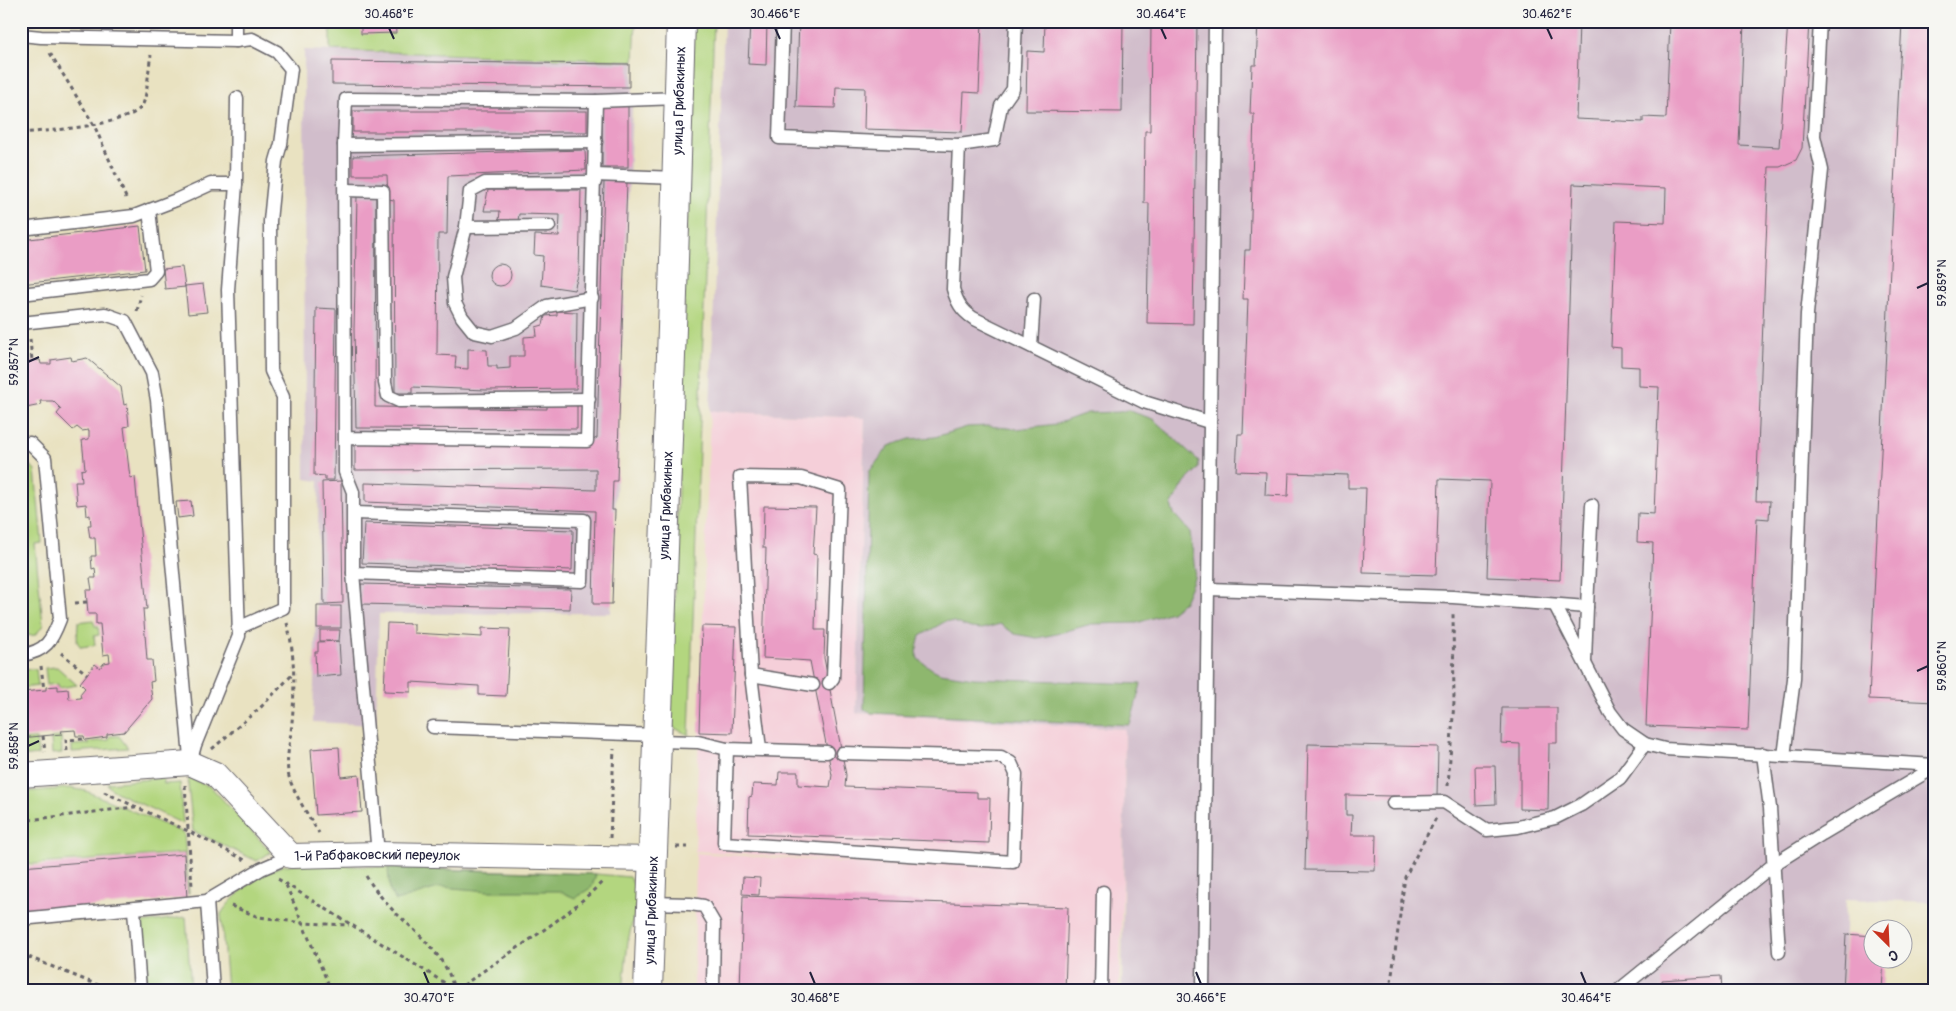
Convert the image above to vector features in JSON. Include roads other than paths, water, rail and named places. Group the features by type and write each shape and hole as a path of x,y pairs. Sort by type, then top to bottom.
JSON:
{"street":[{"name":"улица Грибакиных","path":"648,990 651,903 661,853 657,738 681,21"},
{"name":"1-й Рабфаковский переулок","path":"21,775 187,772 215,774 291,856 378,854 614,858 661,853"}],"lane":[{"path":"236,21 236,41"},
{"path":"783,21 779,138 959,145 994,140 1001,106 1013,89 1016,21"},
{"path":"1203,990 1215,21"},
{"path":"1784,756 1794,679 1807,314 1822,170 1814,136 1820,21"},
{"path":"21,35 40,37 252,40 277,52 291,69 276,161 270,221 271,371 283,397 283,608 238,628"},
{"path":"187,772 195,745 239,636 228,290 236,184 237,98"},
{"path":"378,854 353,573 353,492 345,472 344,145 346,99 596,101 679,98"},
{"path":"345,438 587,441 596,101"},
{"path":"344,145 596,142"},
{"path":"959,145 952,260 953,289 956,300 963,311 973,318 1144,402 1210,422"},
{"path":"592,298 547,306 516,328 492,336 474,332 454,303 453,277 466,227 470,191 485,183 595,178 676,178"},
{"path":"21,229 134,216 211,184 236,184"},
{"path":"345,190 383,192 385,383 388,396 399,401 589,400"},
{"path":"21,294 149,279 156,271 149,210"},
{"path":"466,227 549,226"},
{"path":"1031,346 1034,298"},
{"path":"25,322 105,314 125,321 152,373 157,400 187,772"},
{"path":"21,444 30,443 45,458 60,619 53,639 34,654 21,655"},
{"path":"760,749 751,675 740,477 801,478 840,490 833,678 829,684"},
{"path":"1585,664 1592,505"},
{"path":"353,573 582,581 584,520 354,513"},
{"path":"1208,589 1453,597 1587,607"},
{"path":"1555,604 1610,712 1623,729 1645,744 1665,749 1935,766"},
{"path":"751,675 813,685"},
{"path":"432,727 614,733 698,742 727,749 827,752"},
{"path":"1393,803 1444,802 1487,830 1555,818 1581,805 1620,778 1645,744"},
{"path":"727,749 724,843 1013,862 1016,774 1011,763 1001,757 842,753"},
{"path":"1763,754 1770,808 1778,952"},
{"path":"1618,990 1773,865 1935,766"},
{"path":"21,919 134,910 210,900 261,869 291,856"},
{"path":"1101,990 1103,892"},
{"path":"210,900 213,990"},
{"path":"651,903 704,906 714,923 713,990"},
{"path":"134,910 140,990"}]}
